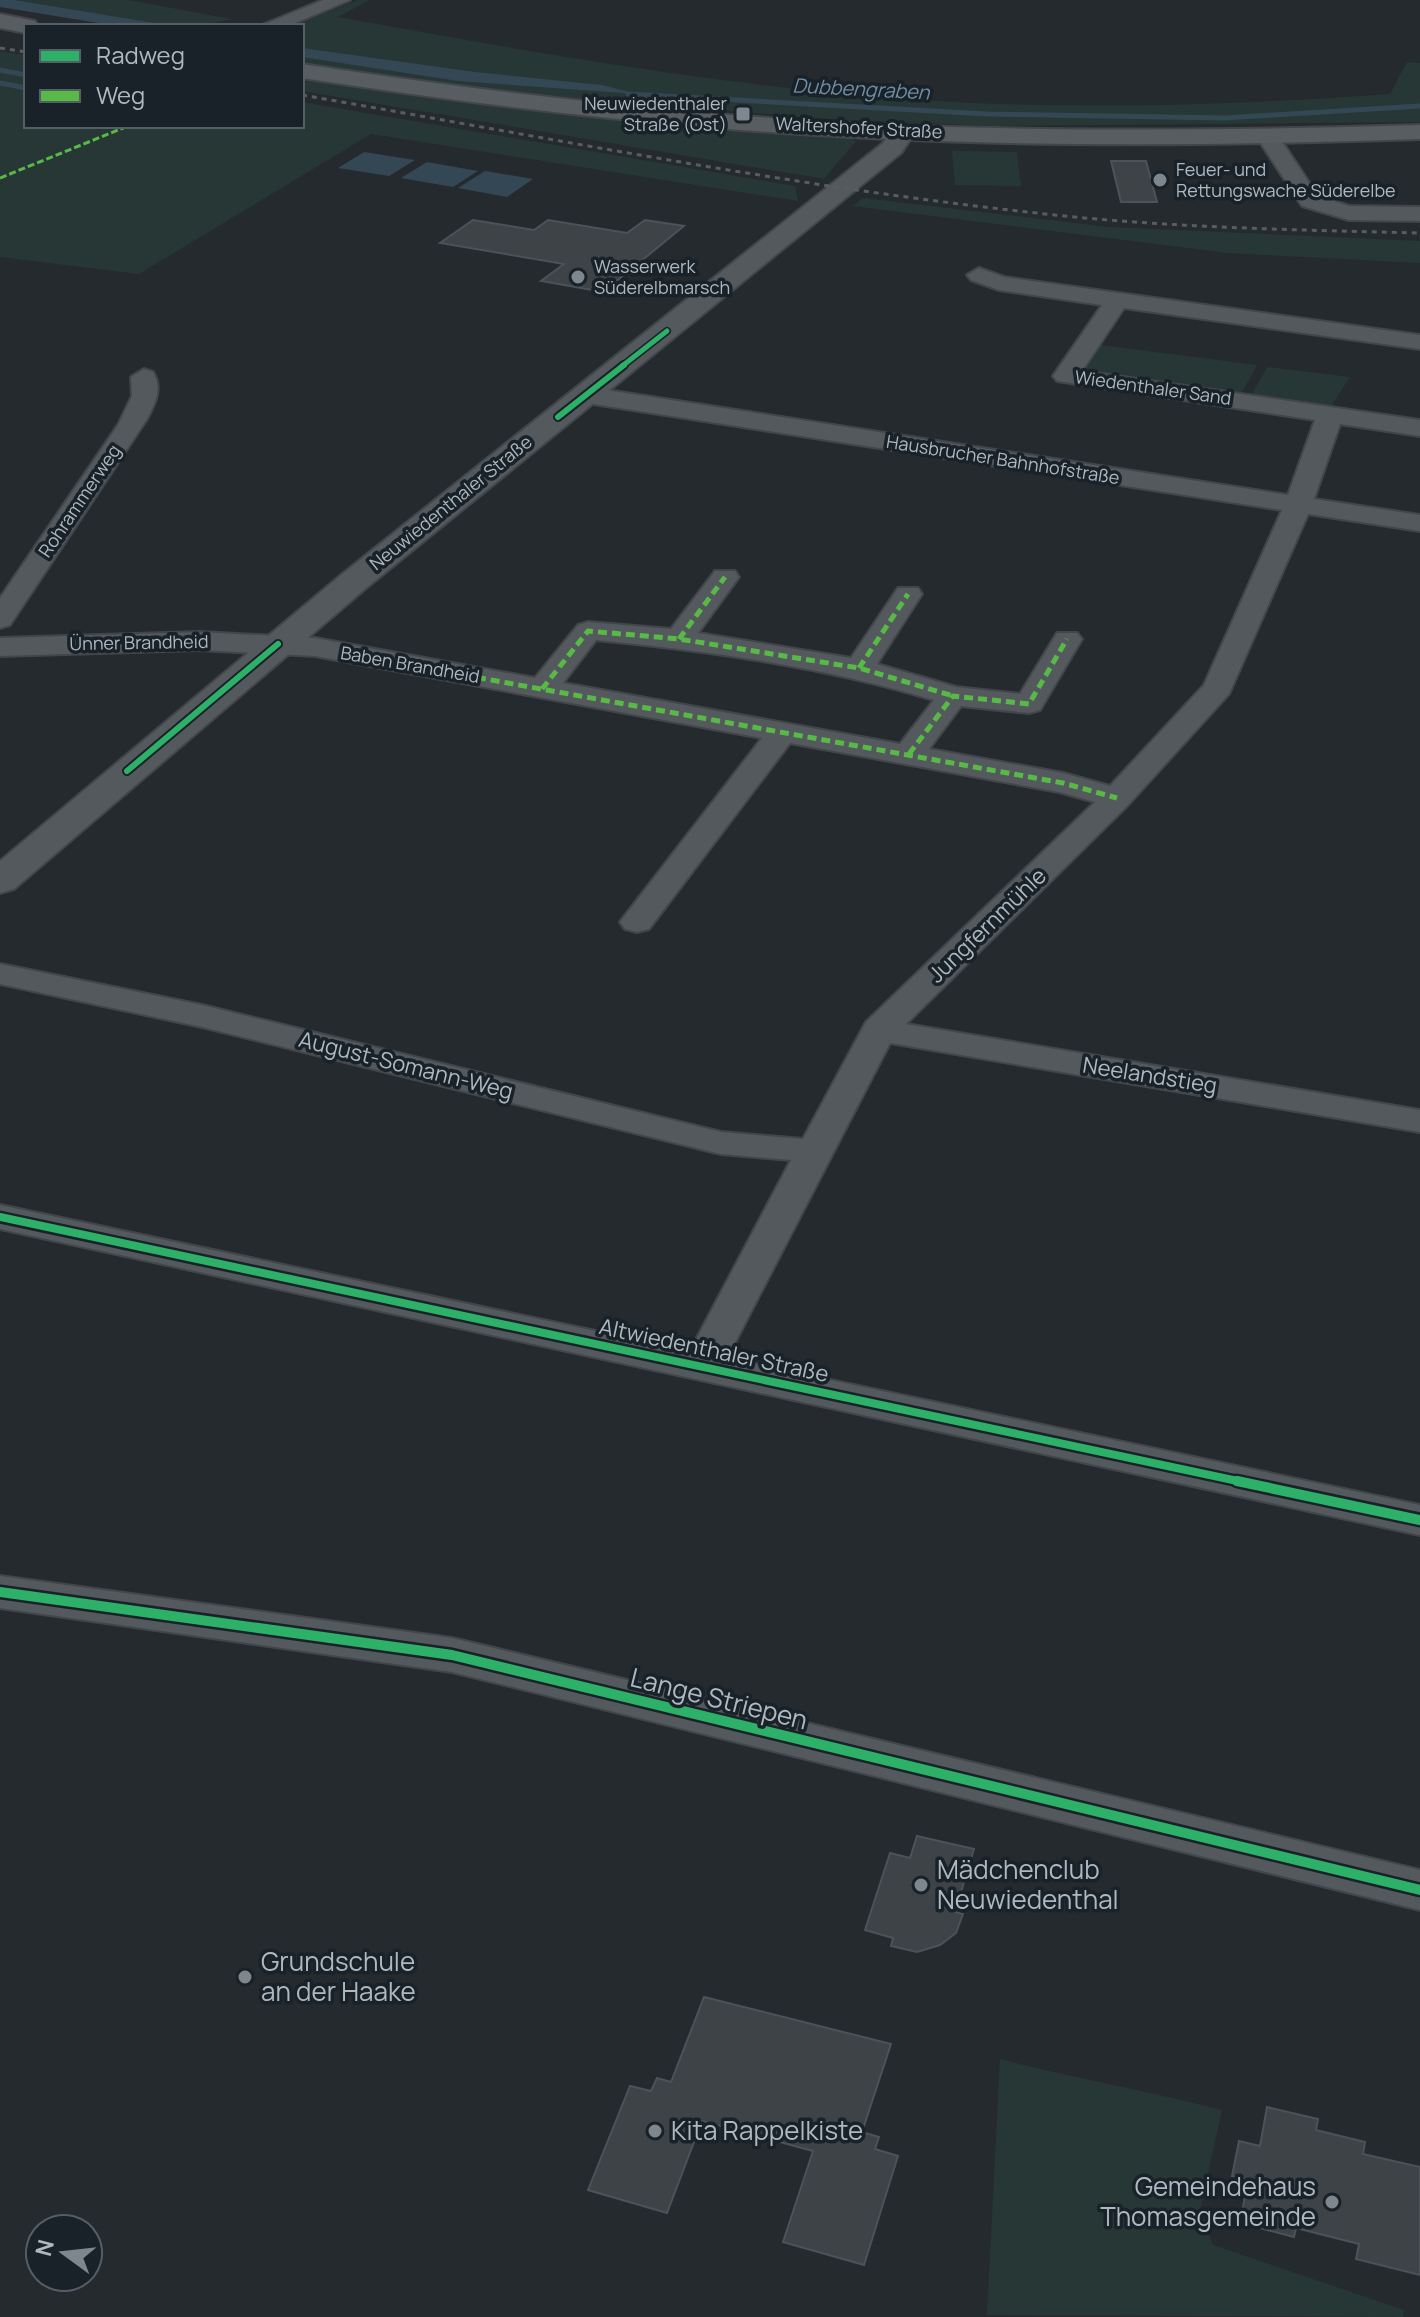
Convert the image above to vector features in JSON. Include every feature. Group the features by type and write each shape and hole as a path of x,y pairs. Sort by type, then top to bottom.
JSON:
{"main road":[{"path":"0,21 24,25"},
{"name":"Waltershofer Straße","path":"304,71 408,89 575,109 904,131 1090,137 1420,132"}],"street":[{"path":"275,24 341,0"},
{"name":"Neuwiedenthaler Straße","path":"0,881 278,644 892,148 904,131"},
{"path":"1267,136 1310,201 1318,206 1349,212 1420,214"},
{"path":"979,275 999,283 1420,342"},
{"name":"Wiedenthaler Sand","path":"1117,300 1066,376 1420,428"},
{"name":"Rohrammerweg","path":"0,619 142,407 146,386 144,377"},
{"name":"Hausbrucher Bahnhofstraße","path":"587,395 1420,523"},
{"path":"1298,505 1330,416"},
{"name":"Jungfernmühle","path":"702,1366 879,1030 1117,798 1218,688 1298,505"},
{"path":"679,639 725,577"},
{"path":"859,668 908,594"},
{"path":"542,689 588,631 679,639 859,668 953,696 1029,704 1067,639"},
{"name":"Ünner Brandheid","path":"0,647 200,641 278,644"},
{"name":"Baben Brandheid","path":"278,644 909,754 1063,783 1117,798"},
{"path":"909,754 953,696"},
{"path":"637,922 782,732"},
{"name":"August-Somann-Weg","path":"0,974 216,1019 721,1143 813,1151"},
{"name":"Neelandstieg","path":"879,1030 1420,1121"},
{"name":"Altwiedenthaler Straße","path":"0,1217 1420,1520"},
{"name":"Lange Striepen","path":"0,1592 452,1655 1420,1890"}],"shaded area":[{"path":"15,0 128,0 232,19 208,24 161,24"},
{"path":"358,0 370,0 338,17 575,58 734,81 813,91 973,103 1077,106 1182,104 1390,94 1407,62 1420,63 1420,122 995,126 823,119 516,93 304,63 304,24 295,24"},
{"path":"0,51 24,55 24,128 304,128 304,102 795,186 798,201 371,134 139,274 0,257"},
{"path":"304,80 521,109 842,135 856,141 824,179 304,91"},
{"path":"952,151 1017,152 1021,186 955,185"},
{"path":"863,198 1109,227 1420,241 1420,263 1228,253 853,206"},
{"path":"1092,344 1257,365 1238,400 1071,374"},
{"path":"1267,367 1350,377 1326,414 1248,401"},
{"path":"1000,2059 1222,2110 1200,2210 1213,2245 1404,2310 1403,2317 987,2315"}],"water":[{"path":"0,0 15,0 161,24 105,24 0,7"},
{"path":"304,48 475,72 602,85 637,94 458,81 304,57"},
{"path":"364,152 415,160 389,176 338,168"},
{"path":"427,162 478,171 453,187 401,178"},
{"path":"485,171 533,179 507,197 458,188"}],"building":[{"path":"1111,161 1146,161 1157,202 1121,202"},
{"name":"Wasserwerk Süderelbmarsch","path":"473,220 534,230 548,220 627,233 645,220 684,226 608,288 597,286 592,290 541,281 564,264 440,243"},
{"name":"Mädchenclub Neuwiedenthal","path":"917,1836 974,1849 955,1912 963,1914 956,1933 940,1945 917,1952 891,1946 893,1938 865,1930 890,1853 910,1858"},
{"name":"Kita Rappelkiste","path":"704,1997 891,2044 862,2132 879,2137 875,2149 898,2156 864,2265 783,2242 813,2151 702,2121 667,2213 588,2190 630,2086 651,2091 657,2078 671,2082"},
{"name":"Gemeindehaus Thomasgemeinde","path":"1267,2107 1318,2119 1316,2130 1365,2142 1363,2154 1420,2167 1420,2275 1356,2259 1359,2244 1296,2228 1294,2237 1240,2223 1248,2180 1232,2176 1239,2141 1260,2146"}],"waterway":[{"path":"0,70 24,75"},
{"path":"0,83 24,88"},
{"name":"Dubbengraben","path":"628,94 987,114 1225,118 1420,106"}],"railway":[{"path":"0,48 24,52"},
{"path":"304,95 777,178 969,205 1154,223 1420,233"}],"marked path":[{"path":"0,178 123,128"},
{"path":"679,639 725,577"},
{"path":"859,668 908,594"},
{"path":"542,689 588,631 679,639 859,668 953,696"},
{"path":"909,754 953,696 1029,704 1067,639"},
{"path":"408,665 1063,783 1117,798"}],"cycle path":[{"path":"558,417 667,331"},
{"path":"127,771 278,644"},
{"path":"0,1217 1420,1520"},
{"path":"0,1592 452,1655 1420,1890"}],"place":[{"name":"Neuwiedenthaler Straße (Ost)","path":"743,114"},
{"name":"Feuer- und Rettungswache Süderelbe","path":"1160,180"},
{"name":"Wasserwerk Süderelbmarsch","path":"578,277"},
{"name":"Mädchenclub Neuwiedenthal","path":"921,1885"},
{"name":"Grundschule an der Haake","path":"245,1977"},
{"name":"Kita Rappelkiste","path":"655,2131"},
{"name":"Gemeindehaus Thomasgemeinde","path":"1332,2202"}]}
